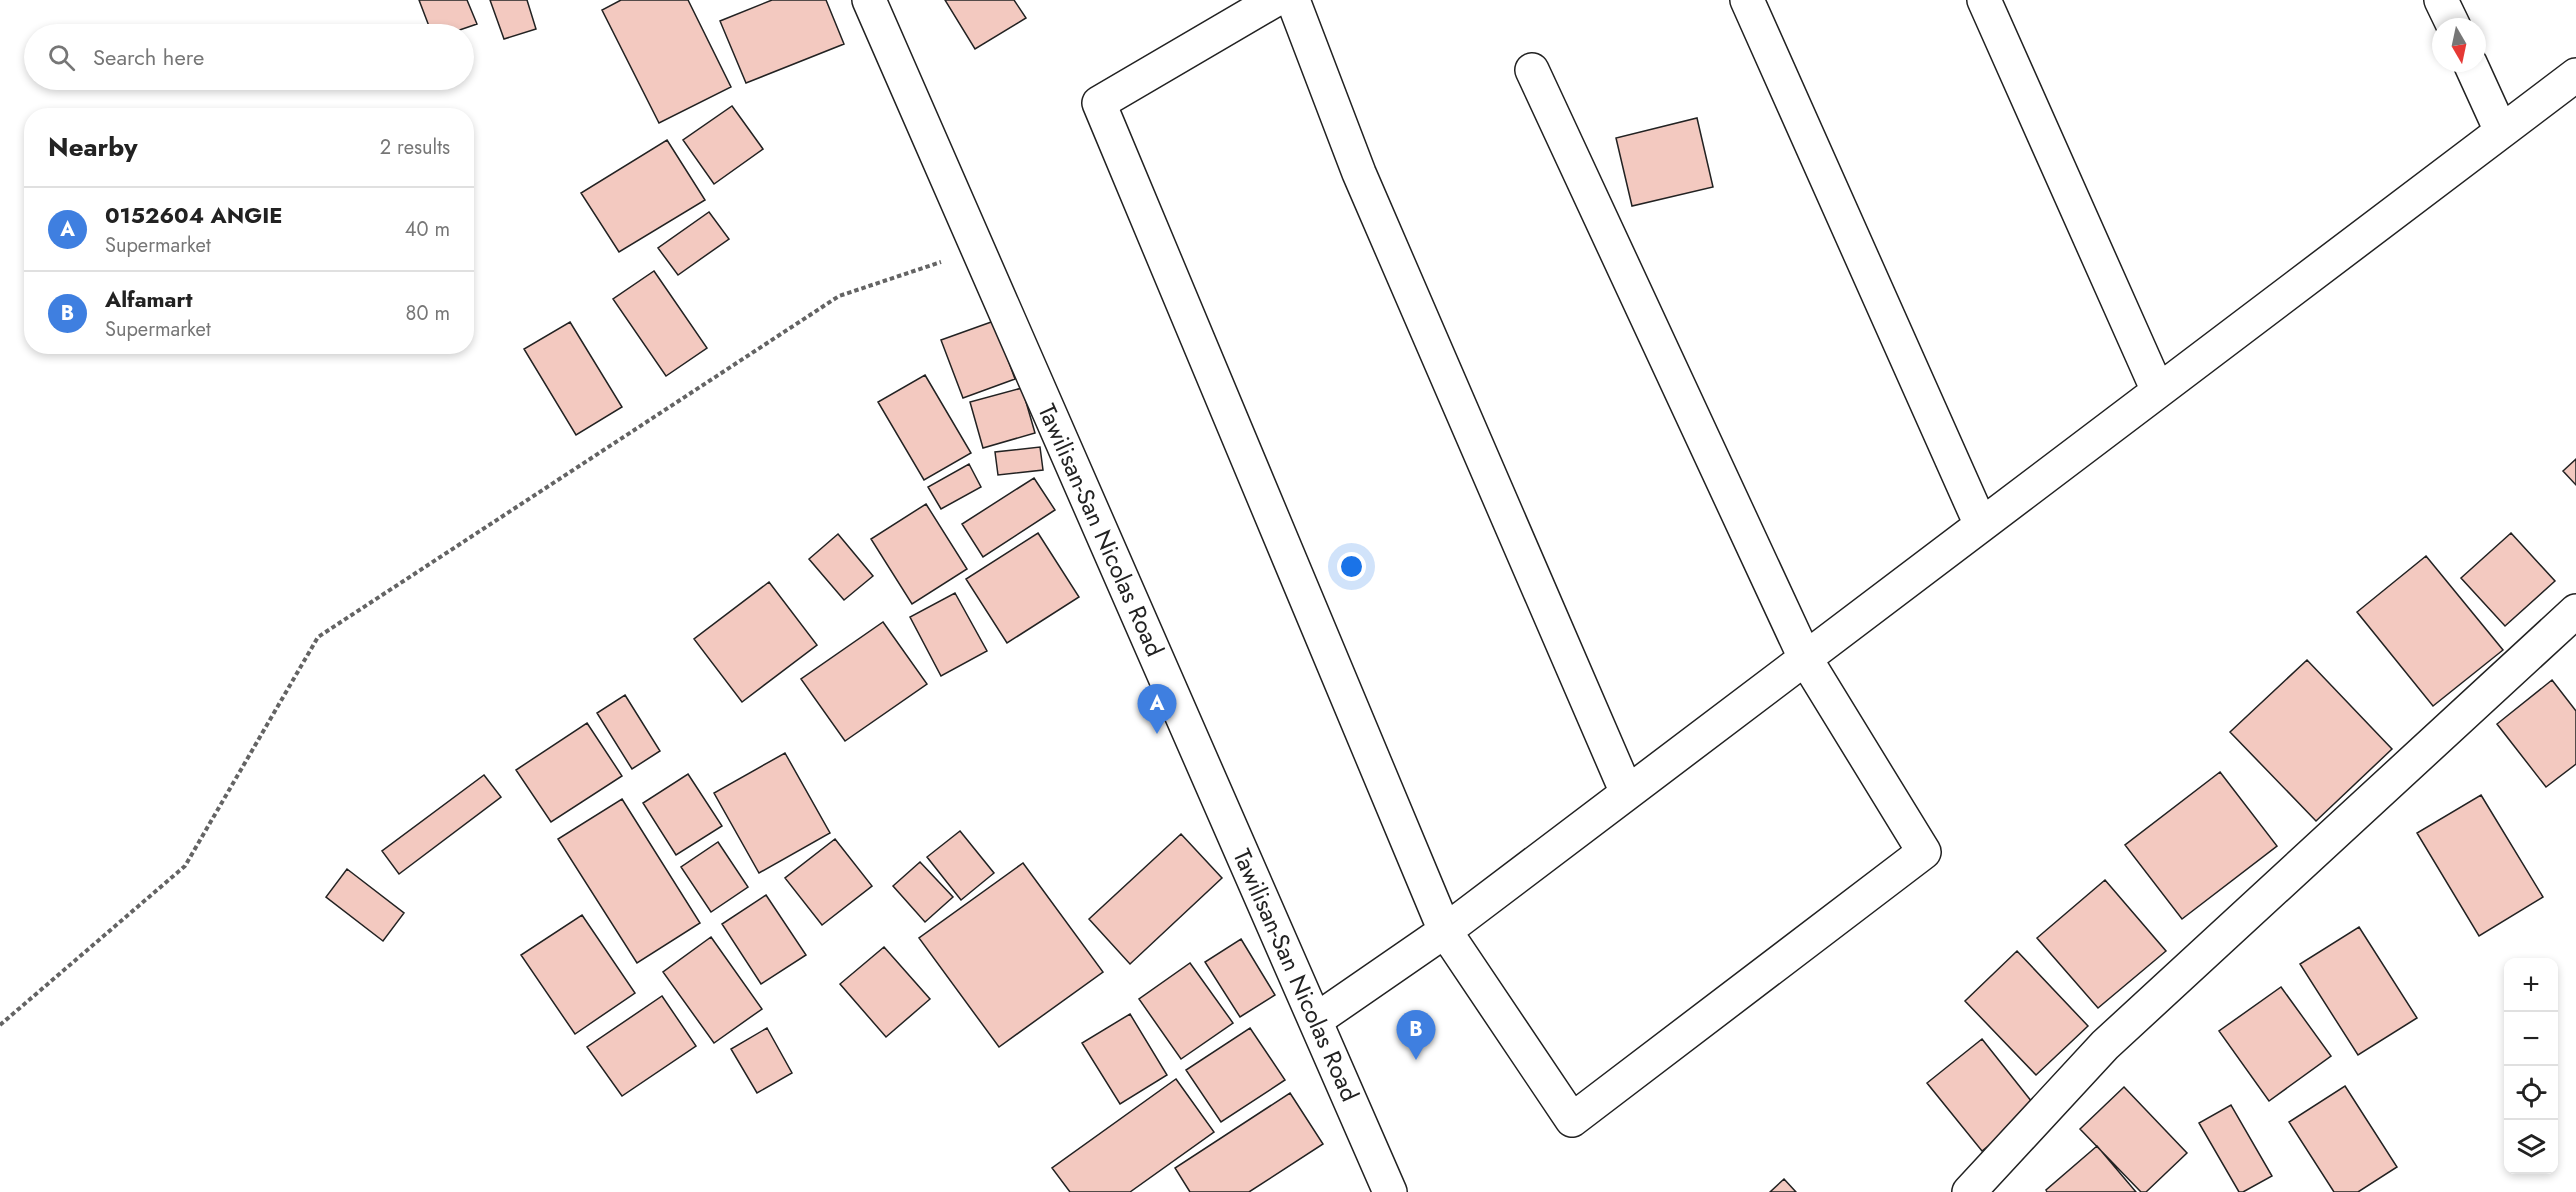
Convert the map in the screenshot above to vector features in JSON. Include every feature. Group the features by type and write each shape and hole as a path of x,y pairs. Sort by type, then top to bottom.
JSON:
{"street":[{"name":"Tawilisan-San Nicolas Road","path":"869,0 1390,1192"},
{"path":"1275,0 1099,103 1445,931 1572,1120 1924,852 1805,658 1532,70"},
{"path":"1293,0 1359,173 1627,793"},
{"path":"1747,0 1981,525"},
{"path":"1984,0 2158,391"},
{"path":"2441,0 2450,18"},
{"path":"2474,72 2501,131"},
{"path":"1316,1020 1445,931 2576,75"},
{"path":"1969,1192 2106,1045 2576,611"}],"path":[{"path":"0,1025 185,866 318,638 839,296 978,250"}],"building":[{"path":"419,0 467,0 477,24 474,25 428,24"},
{"path":"490,0 527,0 536,29 504,39"},
{"path":"621,0 688,0 731,87 659,123 602,10"},
{"path":"772,0 826,0 844,44 746,83 720,21"},
{"path":"945,0 1014,0 1026,18 975,49"},
{"path":"732,106 763,149 714,184 683,140"},
{"path":"1697,118 1713,187 1632,206 1616,138"},
{"path":"667,140 705,200 619,252 581,193"},
{"path":"709,212 729,239 678,275 658,248"},
{"path":"654,271 707,348 666,376 613,299"},
{"path":"994,321 1015,379 963,398 941,340"},
{"path":"570,322 622,407 576,435 524,349"},
{"path":"925,375 971,453 924,480 878,402"},
{"path":"1022,388 1035,433 983,448 970,402"},
{"path":"1040,447 1043,470 998,475 995,452"},
{"path":"2576,459 2576,485 2563,471"},
{"path":"969,464 981,487 941,509 928,487"},
{"path":"1034,478 1055,510 983,557 962,524"},
{"path":"926,504 967,569 912,604 871,539"},
{"path":"1038,533 1079,597 1007,643 966,579"},
{"path":"2511,533 2555,581 2505,626 2461,578"},
{"path":"838,534 873,576 844,600 809,559"},
{"path":"2426,556 2503,650 2433,706 2357,612"},
{"path":"769,582 817,645 742,702 694,639"},
{"path":"955,593 987,651 941,676 910,617"},
{"path":"883,622 927,684 845,741 801,679"},
{"path":"2307,660 2392,749 2316,821 2230,732"},
{"path":"2552,680 2576,711 2576,764 2546,787 2497,724"},
{"path":"625,695 660,751 632,769 597,713"},
{"path":"587,723 622,776 551,822 516,770"},
{"path":"785,753 830,833 759,873 714,793"},
{"path":"2220,772 2277,846 2182,919 2125,845"},
{"path":"688,774 722,826 676,855 643,803"},
{"path":"484,775 501,797 399,874 382,851"},
{"path":"2481,795 2543,897 2479,936 2417,833"},
{"path":"622,799 700,923 637,963 558,839"},
{"path":"960,831 994,873 961,900 927,857"},
{"path":"1181,834 1222,878 1130,964 1089,919"},
{"path":"835,839 872,886 822,925 785,878"},
{"path":"718,842 748,887 711,912 681,867"},
{"path":"920,862 953,897 925,922 893,886"},
{"path":"1023,863 1103,972 999,1047 919,938"},
{"path":"347,869 404,913 383,941 326,897"},
{"path":"2105,880 2166,951 2098,1008 2037,938"},
{"path":"766,895 806,955 761,984 722,924"},
{"path":"582,915 635,993 575,1034 521,955"},
{"path":"2359,927 2417,1018 2358,1055 2300,964"},
{"path":"711,937 762,1009 714,1043 663,972"},
{"path":"1241,939 1275,995 1240,1017 1205,962"},
{"path":"884,947 930,999 886,1037 840,984"},
{"path":"2017,951 2088,1026 2036,1075 1965,1001"},
{"path":"1190,963 1233,1023 1181,1059 1139,999"},
{"path":"2281,987 2331,1056 2269,1101 2219,1031"},
{"path":"662,996 696,1046 622,1096 587,1047"},
{"path":"1130,1014 1167,1075 1120,1104 1082,1043"},
{"path":"767,1028 792,1073 757,1093 731,1049"},
{"path":"1250,1028 1285,1080 1221,1122 1186,1070"},
{"path":"1982,1039 2036,1107 1982,1151 1927,1083"},
{"path":"1176,1079 1214,1132 1130,1192 1070,1192 1052,1168"},
{"path":"2345,1086 2397,1167 2358,1192 2334,1192 2289,1122"},
{"path":"2124,1087 2187,1153 2146,1192 2141,1192 2080,1129"},
{"path":"1290,1093 1323,1144 1249,1192 1190,1192 1175,1168"},
{"path":"2231,1105 2272,1176 2243,1192 2239,1192 2199,1123"},
{"path":"2097,1146 2136,1192 2047,1192 2046,1190"},
{"path":"1784,1179 1796,1192 1770,1192"}],"place":[{"name":"0152604 ANGIE","path":"1157,734"},
{"name":"Alfamart","path":"1416,1060"}]}
